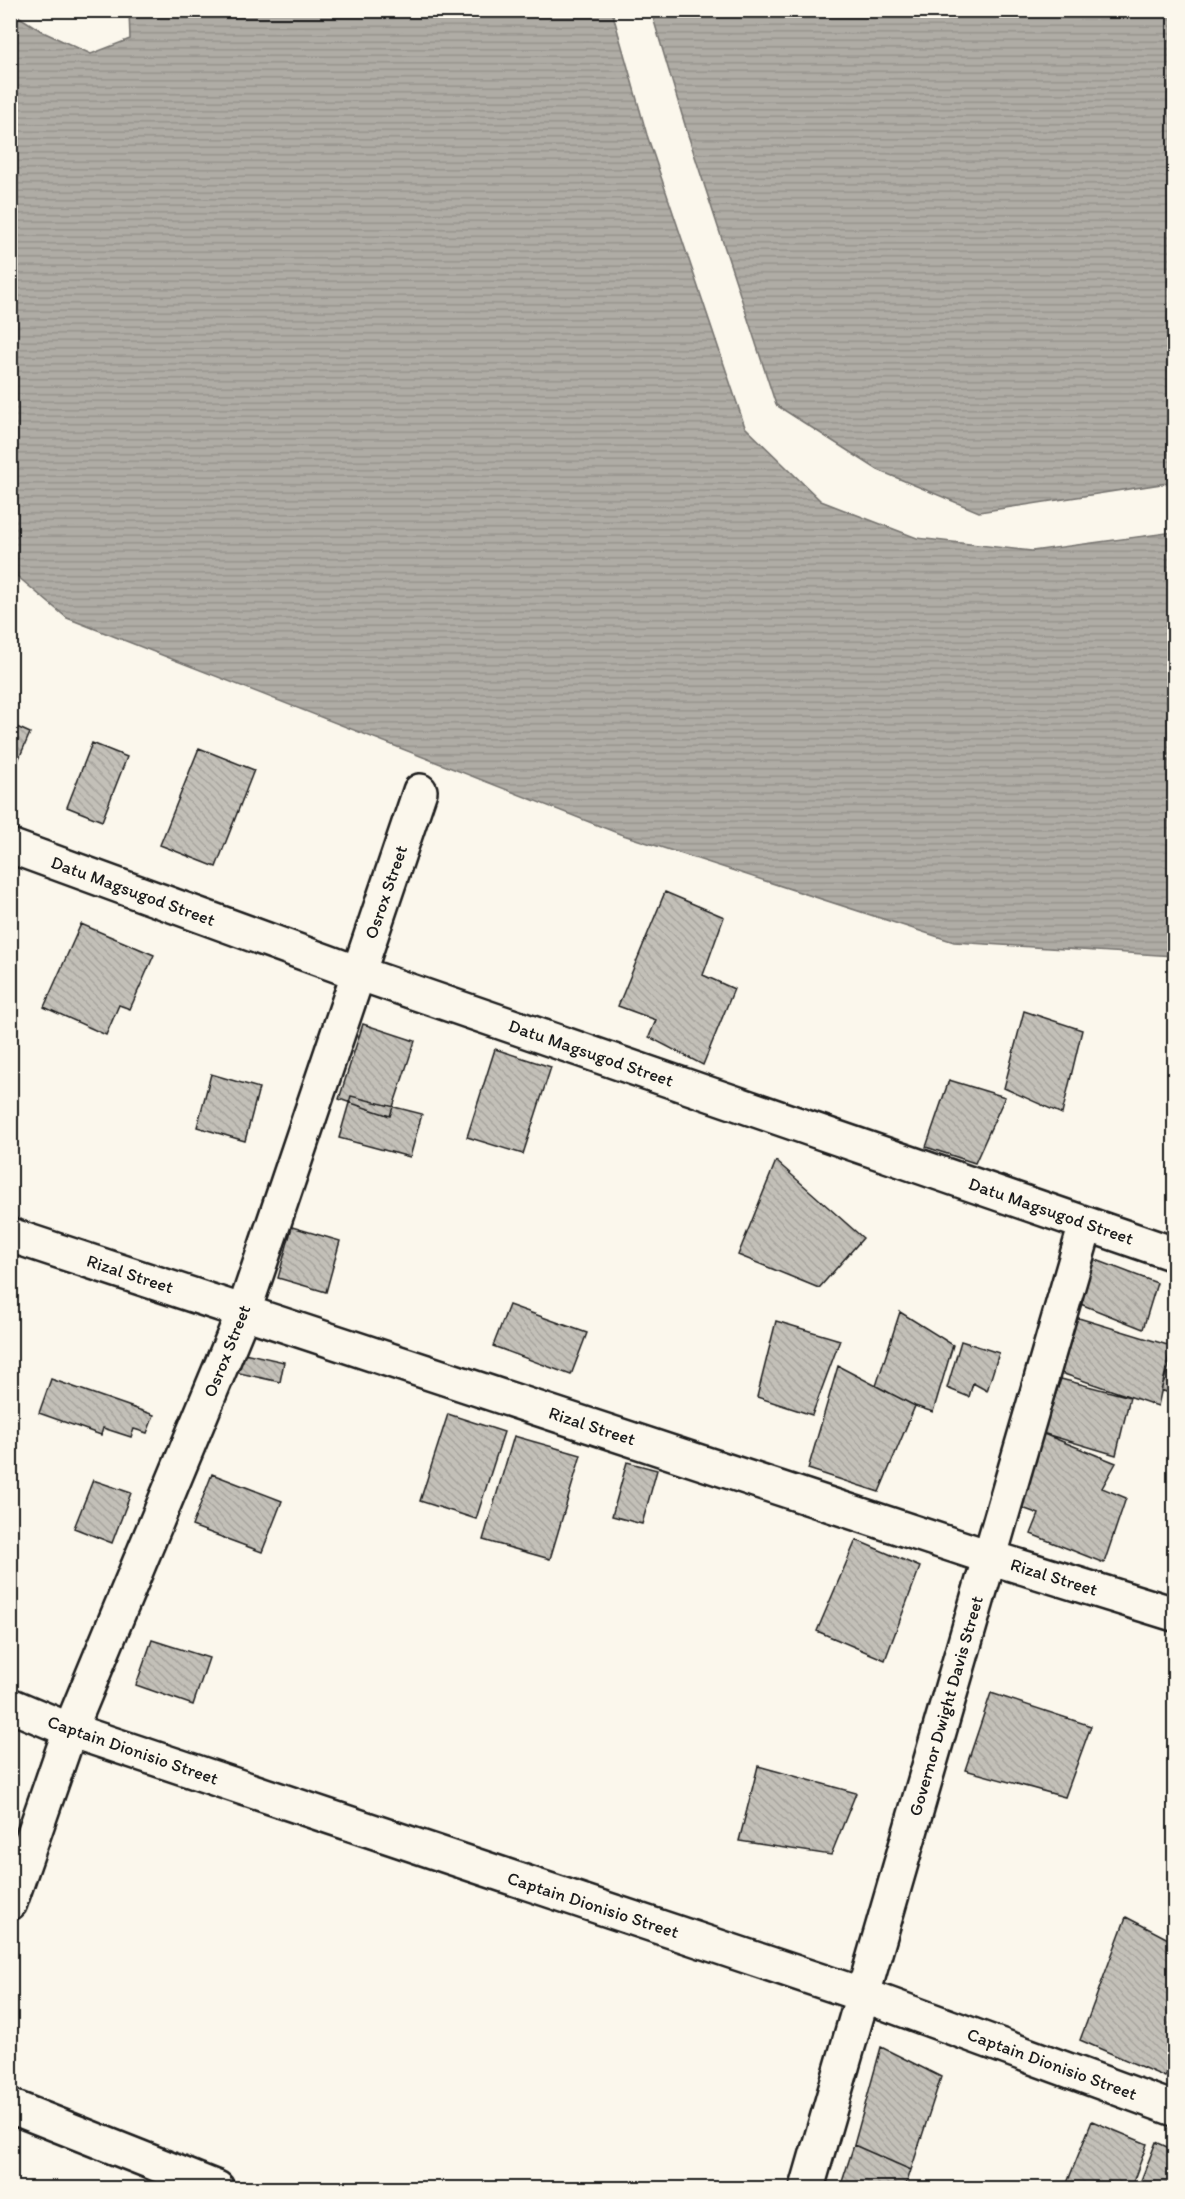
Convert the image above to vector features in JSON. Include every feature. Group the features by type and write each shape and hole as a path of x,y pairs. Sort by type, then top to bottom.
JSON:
{"street":[{"name":"Osrox Street","path":"10,1903 70,1730 244,1311 420,791"},
{"name":"Datu Magsugod Street","path":"10,846 358,973 1174,1254"},
{"name":"Governor Dwight Davis Street","path":"807,2188 1086,1224"},
{"name":"Rizal Street","path":"10,1235 989,1557 1174,1614"},
{"name":"Captain Dionisio Street","path":"10,1705 70,1730 863,1995 1174,2109"},
{"path":"10,2106 217,2188"}],"shaded area":[{"path":"10,11 43,32 91,54 130,39 129,11 612,11 647,135 745,427 821,501 917,538 1032,551 1174,532 1174,956 954,942 620,834 67,618 11,571"},
{"path":"651,11 1174,11 1174,482 979,512 878,470 776,405 688,135"}],"building":[{"path":"10,724 30,733 11,777 10,776"},
{"path":"92,743 127,757 102,821 67,807"},
{"path":"199,748 254,770 216,867 160,845"},
{"path":"665,892 724,917 703,975 734,989 703,1065 649,1037 656,1020 618,1006"},
{"path":"81,924 154,955 130,1009 119,1005 106,1035 44,1007"},
{"path":"1024,1011 1082,1030 1062,1114 1004,1088"},
{"path":"363,1024 415,1041 390,1116 339,1099"},
{"path":"495,1049 551,1067 523,1154 467,1137"},
{"path":"211,1074 259,1088 245,1141 197,1127"},
{"path":"949,1080 1005,1097 975,1163 926,1147"},
{"path":"351,1096 422,1114 410,1157 339,1138"},
{"path":"776,1161 863,1238 819,1288 738,1255"},
{"path":"292,1227 340,1241 326,1292 278,1278"},
{"path":"1091,1258 1157,1283 1143,1329 1078,1303"},
{"path":"509,1305 587,1333 571,1375 493,1346"},
{"path":"900,1312 953,1345 933,1412 915,1406 876,1386"},
{"path":"1072,1316 1171,1346 1158,1406 1055,1371"},
{"path":"776,1321 840,1340 812,1415 757,1397"},
{"path":"961,1341 999,1353 987,1391 973,1383 969,1397 947,1388"},
{"path":"1174,1350 1174,1395 1161,1390"},
{"path":"240,1352 284,1362 280,1382 235,1372"},
{"path":"838,1366 915,1406 879,1492 808,1469"},
{"path":"51,1379 154,1415 147,1433 134,1429 131,1437 103,1428 101,1435 39,1413"},
{"path":"1061,1379 1130,1397 1116,1455 1042,1433"},
{"path":"448,1414 504,1432 476,1519 420,1501"},
{"path":"1036,1431 1116,1463 1102,1488 1126,1498 1104,1563 1031,1534 1039,1514 1017,1506"},
{"path":"514,1436 581,1455 550,1559 483,1540"},
{"path":"627,1462 657,1470 642,1524 612,1516"},
{"path":"212,1474 282,1501 262,1552 192,1526"},
{"path":"93,1480 131,1493 112,1543 74,1528"},
{"path":"856,1540 920,1567 885,1660 817,1631"},
{"path":"152,1640 209,1658 193,1705 136,1685"},
{"path":"991,1693 1091,1726 1065,1797 965,1770"},
{"path":"758,1766 856,1793 831,1855 739,1841"},
{"path":"1126,1917 1174,1942 1174,2049 1165,2077 1080,2040"},
{"path":"881,2047 941,2077 911,2170 854,2145"},
{"path":"1092,2121 1147,2144 1131,2188 1065,2188"},
{"path":"1156,2142 1174,2150 1174,2188 1138,2188"},
{"path":"854,2145 911,2170 905,2188 840,2188"}]}
